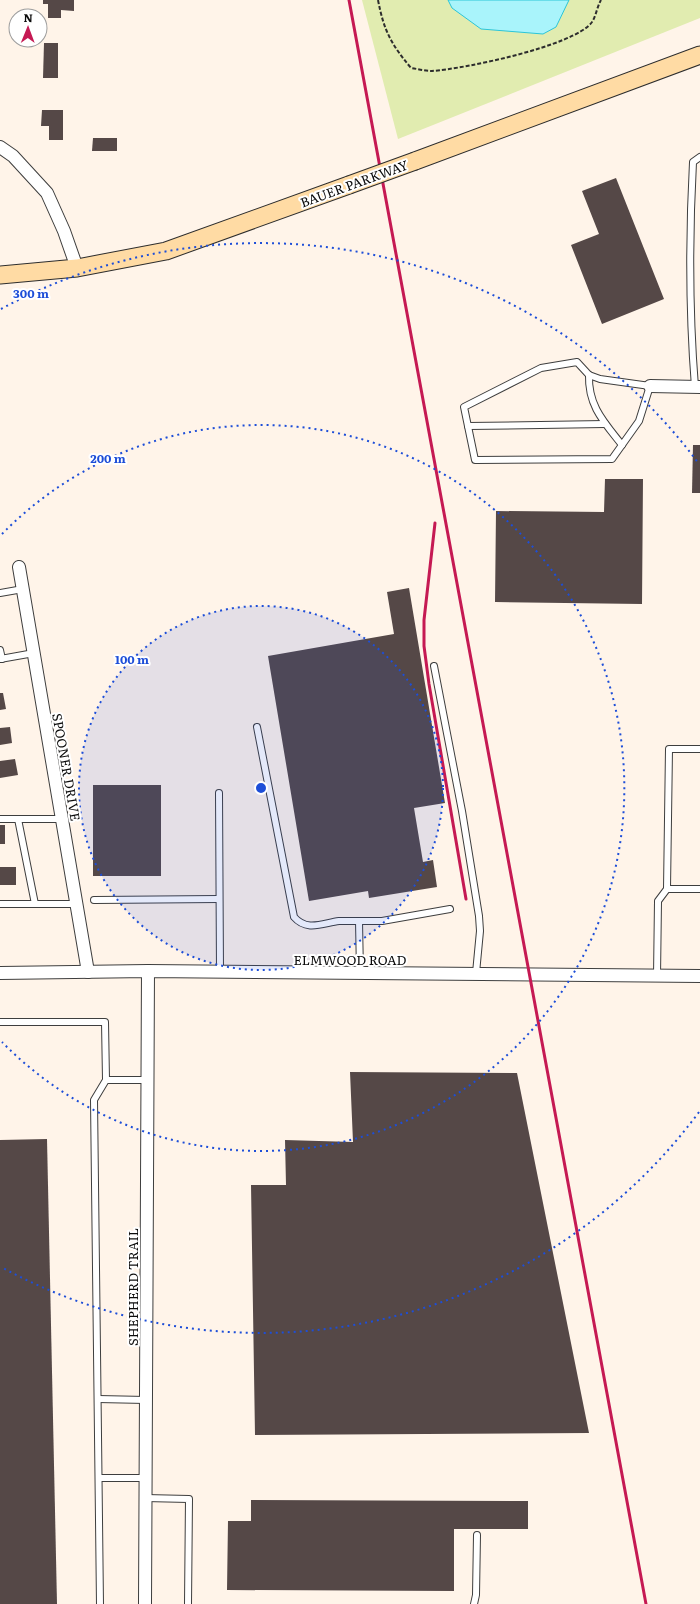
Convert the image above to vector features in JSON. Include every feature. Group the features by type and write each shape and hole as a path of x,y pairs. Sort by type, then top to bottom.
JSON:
{"main road":[{"name":"BAUER PARKWAY","path":"0,275 77,268 166,251 415,161 700,55"}],"street":[{"path":"0,147 13,156 47,193 64,231 77,268"},
{"path":"650,386 697,387"},
{"name":"SPOONER DRIVE","path":"19,567 88,972"},
{"name":"ELMWOOD ROAD","path":"0,973 148,971 700,976"},
{"name":"SHEPHERD TRAIL","path":"145,1604 148,971"}],"lane":[{"path":"697,387 690,333 690,219 693,162 700,158"},
{"path":"577,362 589,375 600,379 650,386 639,421 612,459 475,460 464,407 541,368 577,362"},
{"path":"589,375 588,389 597,413 622,445"},
{"path":"468,426 605,424"},
{"path":"0,593 23,589"},
{"path":"0,650 1,659 34,654"},
{"path":"434,666 462,811 479,916 480,931 476,973"},
{"path":"257,727 294,917 298,922 308,926 340,921 382,920 450,909"},
{"path":"657,976 658,901 667,889 669,748 700,749"},
{"path":"219,793 220,972"},
{"path":"0,819 62,819"},
{"path":"18,819 35,904"},
{"path":"667,889 700,889"},
{"path":"94,900 220,899"},
{"path":"0,904 76,904"},
{"path":"359,921 360,973"},
{"path":"0,1022 105,1022 106,1080 94,1100 100,1604"},
{"path":"106,1080 147,1080"},
{"path":"98,1400 146,1400"},
{"path":"99,1478 146,1478"},
{"path":"145,1498 189,1498 188,1604"},
{"path":"474,1604 476,1595 477,1535"}],"path":[{"path":"378,0 383,23 395,49 411,68 431,71 509,58 577,34 592,22 601,0"}],"green space":[{"path":"362,0 700,0 700,18 398,139"}],"water":[{"path":"448,0 569,0 556,27 543,34 481,29 452,8"}],"building":[{"path":"43,0 74,0 74,11 61,10 61,18 48,18 48,4 43,4"},
{"path":"48,43 58,43 58,78 43,78 44,48 48,48"},
{"path":"42,110 63,110 63,140 49,140 49,126 41,126"},
{"path":"93,138 117,138 117,151 92,151"},
{"path":"616,178 664,299 602,324 571,245 599,234 582,191"},
{"path":"693,445 700,445 700,493 692,493"},
{"path":"605,479 643,479 642,604 495,602 496,511 604,512"},
{"path":"409,588 445,803 414,808 423,862 433,860 437,887 369,898 368,891 309,901 268,656 394,634 387,592"},
{"path":"0,693 3,693 6,709 0,710"},
{"path":"10,727 12,743 0,745 0,728"},
{"path":"15,759 18,775 0,778 0,761"},
{"path":"93,785 161,785 161,876 93,876"},
{"path":"0,825 5,825 5,844 0,844"},
{"path":"0,867 16,867 16,885 0,885"},
{"path":"350,1072 517,1073 589,1433 255,1435 251,1185 286,1185 285,1140 353,1142"},
{"path":"47,1139 57,1604 0,1604 0,1140"},
{"path":"251,1500 528,1501 528,1529 454,1529 454,1591 227,1590 228,1521 251,1521"}],"railway":[{"path":"349,0 646,1604"},
{"path":"435,523 424,620 424,646 429,684 466,899"}]}
